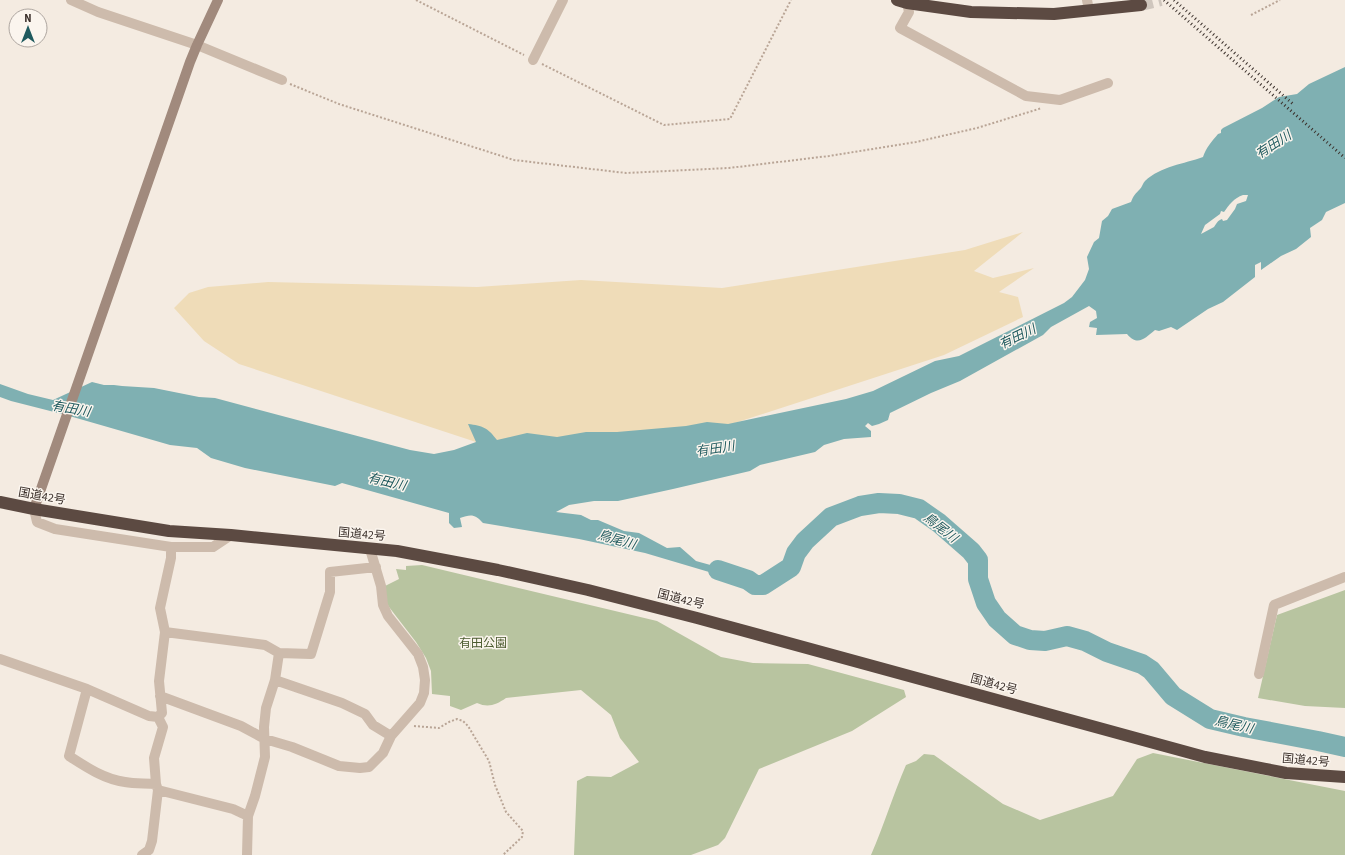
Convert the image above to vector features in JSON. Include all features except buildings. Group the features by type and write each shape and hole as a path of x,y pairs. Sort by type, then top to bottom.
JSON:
{"highway":[{"path":"902,1 971,12 1054,14 1088,5 1141,5"},
{"name":"国道42号","path":"0,502 34,510 170,531 231,535 397,551 498,570 588,590 697,618 1205,757 1286,773 1345,777"}],"street":[{"path":"71,0 98,12 197,45 282,80"},
{"path":"218,0 190,62 40,487 34,510 37,522 55,529 171,547 213,547 231,535"},
{"path":"533,60 563,0"},
{"path":"902,1 909,12 900,28 1026,96 1060,100 1108,83"},
{"path":"158,717 162,713 159,681 165,632 160,608 171,558 171,547"},
{"path":"160,696 241,726 265,739 292,747 339,766 360,768 369,766 383,753 391,736 420,703 424,693 423,667 418,654 388,616 383,605 381,586 370,549"},
{"path":"165,632 264,645 279,652 311,654 330,592 330,572 376,567"},
{"path":"1259,674 1274,605 1345,577"},
{"path":"247,855 248,816 265,757 264,727 266,708 275,680 279,652"},
{"path":"0,659 87,690 149,716 158,717"},
{"path":"275,680 342,703 365,714 373,725 391,736"},
{"path":"87,690 69,756 85,766 108,777 124,782 157,787 233,809 248,816"},
{"path":"142,855 149,850 152,841 157,787 154,758 163,727 158,717"}],"path":[{"path":"416,0 664,125 730,119 791,0"},
{"path":"1251,15 1280,0"},
{"path":"282,80 339,104 514,160 626,173 728,168 829,156 900,144 977,128 1036,111 1060,100"},
{"path":"402,723 439,728 457,719 463,721 468,726 489,761 495,785 506,812 523,832 522,837 503,855"}],"green space":[{"name":"有田公園","path":"422,565 657,621 721,657 753,663 808,664 904,690 906,697 852,731 759,769 725,838 718,845 691,855 574,855 577,781 587,776 611,777 639,762 620,738 611,715 581,690 506,698 492,705 481,705 477,703 461,710 450,706 450,696 432,694 431,671 426,658 385,600 385,586 399,579 396,569 406,570 406,566"},
{"path":"1345,590 1345,708 1305,706 1258,698 1277,615"},
{"path":"1153,753 1345,791 1345,855 871,855 906,765 916,761 924,754 934,755 1003,804 1040,820 1113,796 1137,759"}],"sand":[{"path":"1023,232 974,271 993,278 1034,268 999,292 1018,297 1023,317 944,355 658,448 476,442 239,364 204,341 174,308 189,293 208,287 268,282 477,287 581,280 722,288 965,250"}],"water":[{"name":"有田川","path":"1345,67 1345,203 1326,212 1322,220 1310,228 1311,237 1296,249 1281,256 1261,270 1261,262 1255,265 1255,277 1223,302 1208,309 1177,330 1171,327 1159,331 1155,330 1145,338 1138,341 1131,338 1127,334 1096,335 1097,328 1089,327 1090,322 1097,318 1096,311 1089,306 1051,327 1043,335 960,381 890,413 888,420 872,426 868,423 865,426 871,431 871,437 844,439 824,445 815,452 760,465 750,471 618,501 594,501 569,505 556,512 581,515 591,520 598,520 624,531 639,533 667,548 680,547 696,561 714,566 730,566 746,577 736,580 645,553 579,539 483,523 475,516 460,518 462,527 454,528 449,523 449,513 342,483 335,486 245,468 211,458 197,448 170,445 0,397 0,384 28,394 53,400 92,382 104,385 154,388 199,397 215,398 410,450 434,454 454,450 476,442 468,424 484,428 497,440 527,433 557,437 586,432 617,432 686,426 707,422 728,424 846,399 873,391 935,361 959,356 1064,303 1072,297 1085,280 1089,269 1087,257 1094,242 1099,238 1102,221 1108,216 1112,209 1131,202 1145,181 1158,172 1203,157 1209,145 1218,134 1221,133 1223,128 1262,108 1279,97 1297,94 1309,84","holes":["1248,195 1246,201 1237,204 1227,220 1220,220 1214,227 1201,234 1205,225 1220,214 1221,211 1224,212 1234,200 1240,196"]}],"waterway":[{"name":"鳥尾川","path":"718,570 748,580 755,585 763,585 791,567 796,553 805,541 831,517 860,506 879,503 899,504 919,509 939,523 971,551 978,560 978,579 986,603 997,619 1015,635 1030,640 1045,641 1067,636 1085,641 1107,652 1142,664 1151,670 1173,696 1210,719 1345,747"}],"tunnel":[{"path":"1141,5 1161,0"}],"railway":[{"path":"1164,0 1345,158"},
{"path":"1174,0 1293,104"}]}
